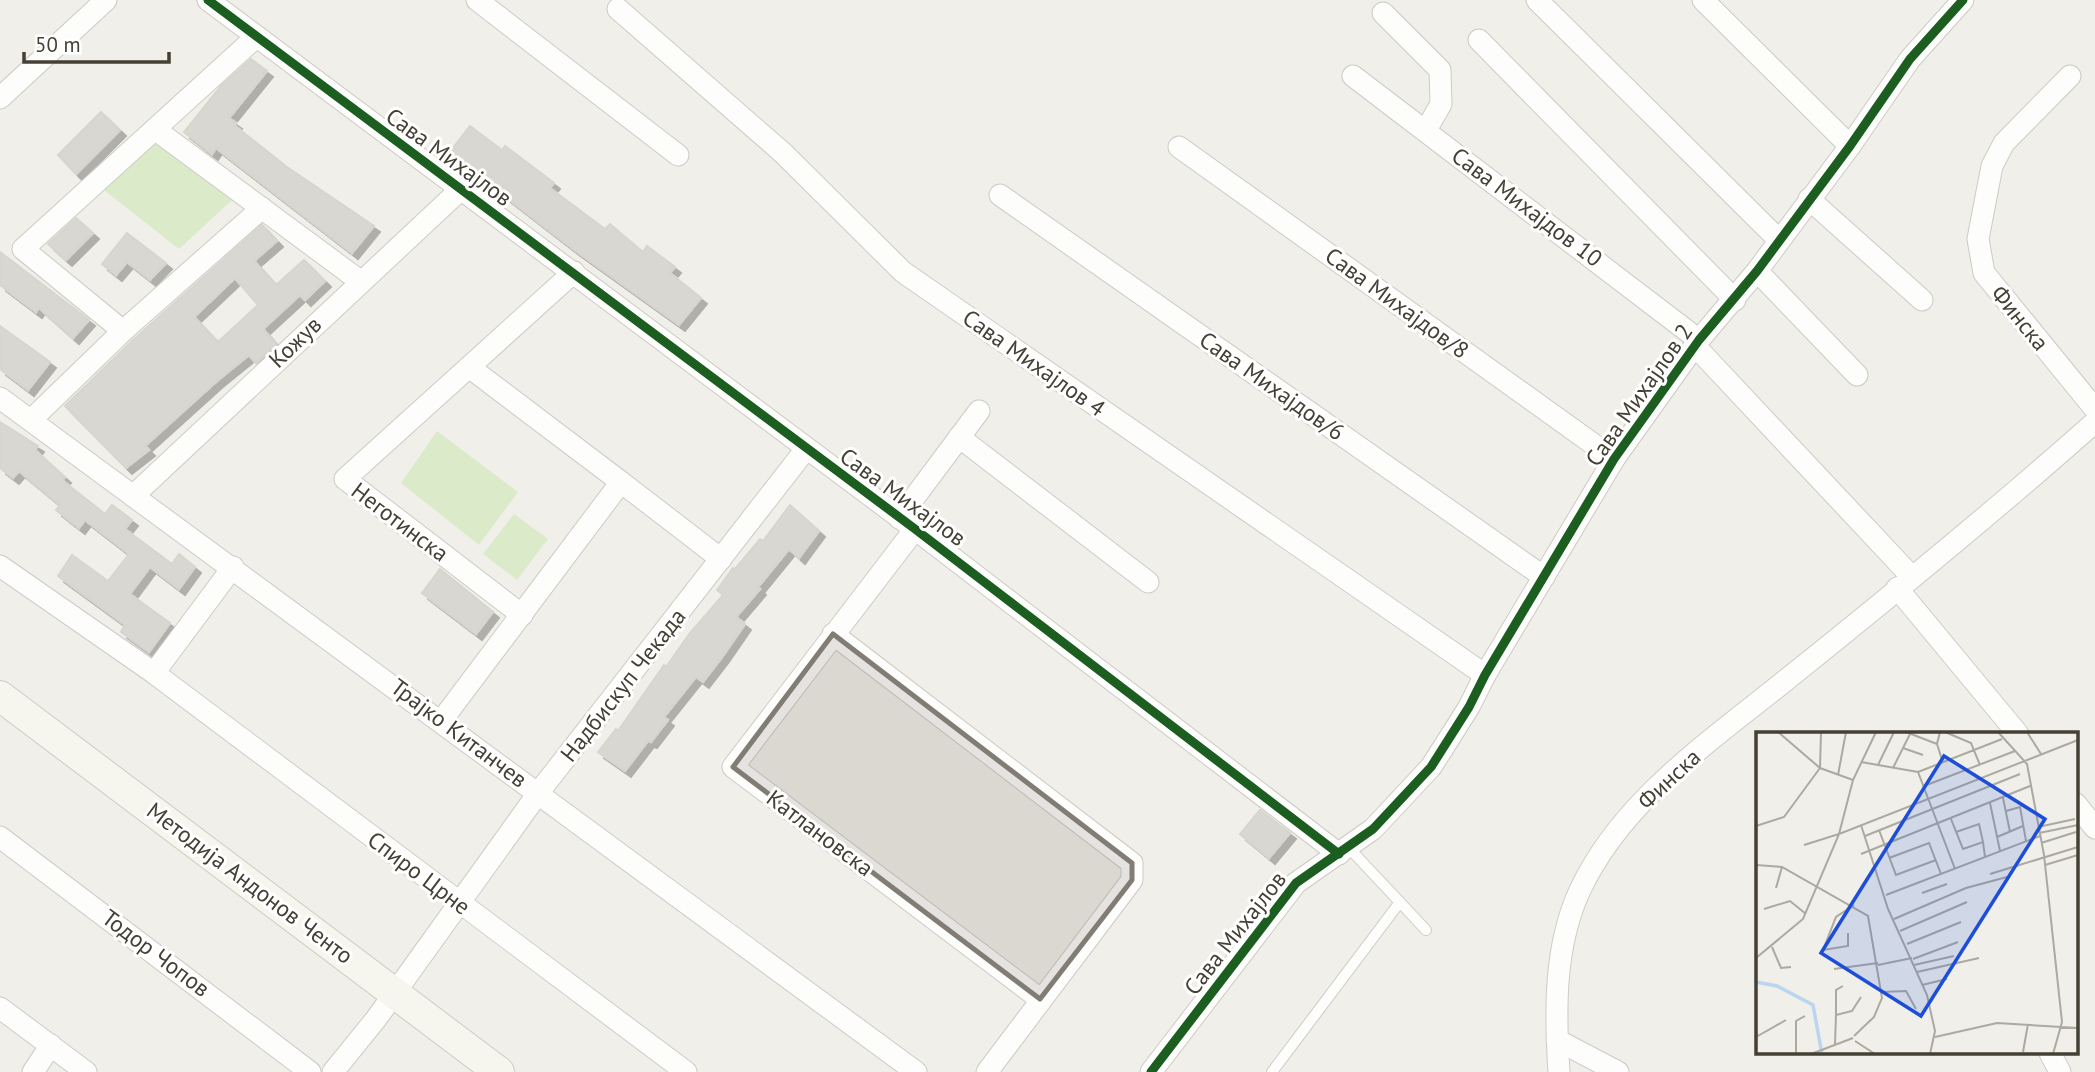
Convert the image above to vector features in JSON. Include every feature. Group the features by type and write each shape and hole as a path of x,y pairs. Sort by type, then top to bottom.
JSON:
{"main road":[{"name":"Методија Андонов Ченто","path":"0,696 499,1072"}],"street":[{"path":"0,98 83,8 106,0"},
{"name":"Сава Михајлов","path":"208,0 1344,851 1296,883 1151,1072"},
{"path":"478,0 678,155"},
{"path":"1538,0 1779,240"},
{"path":"1703,0 1850,146"},
{"name":"Сава Михајлов 2","path":"1344,851 1393,810 1431,766 1469,707 1485,675 1614,459 1698,344 1757,271 1850,146 1910,59 1963,0"},
{"name":"Сава Михајлов 4","path":"618,9 783,153 904,272 1485,675"},
{"path":"1383,13 1440,70 1441,104 1426,131"},
{"path":"123,331 23,249 256,37"},
{"path":"1479,40 1734,300"},
{"name":"Сава Михајдов 10","path":"1353,76 1698,344"},
{"name":"Финска","path":"2070,76 2004,143 1992,166 1978,239 1984,273 2095,409"},
{"path":"156,130 360,281"},
{"name":"Сава Михајдов/8","path":"1179,147 1614,459"},
{"name":"Кожув","path":"133,496 460,190"},
{"name":"Сава Михајдов/6","path":"1000,195 1544,577"},
{"path":"1809,199 1922,300"},
{"path":"31,420 123,331 262,208"},
{"path":"1757,271 1857,375"},
{"name":"Неготинска","path":"522,615 345,479 574,272"},
{"name":"Сава Михајлов 2","path":"1698,344 1904,582"},
{"path":"469,367 721,559"},
{"name":"Трајко Китанчев","path":"0,398 442,720 916,1072"},
{"name":"Сава Михајлов","path":"907,523 959,437 979,411"},
{"name":"Финска","path":"1559,1072 1557,1040 1562,944 1580,891 1604,848 1662,783 2026,483 2095,422"},
{"path":"959,437 1148,582"},
{"name":"Надбискуп Чекада","path":"333,1072 396,992 539,792 806,449"},
{"path":"442,720 621,482"},
{"name":"Катлановска","path":"907,523 833,634 733,767 1040,999"},
{"name":"Спиро Црне","path":"0,566 154,673 686,1072"},
{"path":"154,673 233,567"},
{"path":"1904,582 2016,732"},
{"path":"833,634 1132,863 1132,880 987,1072"},
{"path":"2078,807 2095,828"},
{"name":"Тодор Чопов","path":"0,837 310,1072"},
{"path":"0,1009 86,1072"},
{"path":"1557,1040 1618,1072"},
{"path":"33,1072 51,1045"},
{"path":"2051,1054 2060,1072"}],"lane":[{"path":"1344,851 1400,902 1426,930"},
{"path":"1272,1072 1400,902"}],"highlighted area":[{"path":"833,634 1132,863 1132,880 1040,999 733,767"}],"green space":[{"path":"152,140 232,200 179,249 100,187"},
{"path":"437,431 518,492 479,545 401,483"},
{"path":"514,514 548,539 517,580 483,554"}],"building":[{"path":"251,59 267,71 229,118 236,123 234,125 287,167 374,226 352,253 216,148 212,154 184,132 221,86"},
{"path":"101,112 120,130 76,174 58,155"},
{"path":"470,126 502,150 505,146 554,183 550,188 605,229 610,224 643,252 647,246 675,267 670,273 701,298 679,325 573,249 449,153"},
{"path":"76,218 93,233 66,260 48,244"},
{"path":"262,225 277,241 254,261 276,285 304,260 325,281 305,300 300,295 263,329 276,344 256,363 249,355 145,446 149,450 126,468 65,406 132,341","holes":["235,278 258,305 218,342 194,317"]},
{"path":"127,233 166,263 150,280 127,262 116,275 102,264"},
{"path":"0,252 89,320 73,338 39,308 36,312 0,285"},
{"path":"0,326 50,362 28,390 0,369"},
{"path":"0,422 38,446 35,450 65,477 62,480 105,514 112,505 132,520 125,529 172,564 179,554 195,567 179,589 150,567 130,594 170,623 149,652 121,632 125,625 58,576 72,555 108,581 129,554 85,520 79,528 56,510 60,505 19,471 13,478 0,468"},
{"path":"790,505 819,531 799,558 789,549 758,587 760,589 736,617 745,624 723,656 703,682 696,677 664,717 668,720 625,771 598,752 616,729 618,731 664,665 666,667 690,633 723,595 717,590 733,568 735,569 760,539 763,541"},
{"path":"440,569 493,612 476,634 422,593"},
{"path":"1260,810 1290,833 1269,858 1240,834"}],"cycle path":[{"path":"208,0 915,529 1339,854"},
{"path":"1151,1072 1296,883 1373,829 1431,767 1614,459 1699,340 1757,271 1850,146 1910,59 1963,0"}]}
